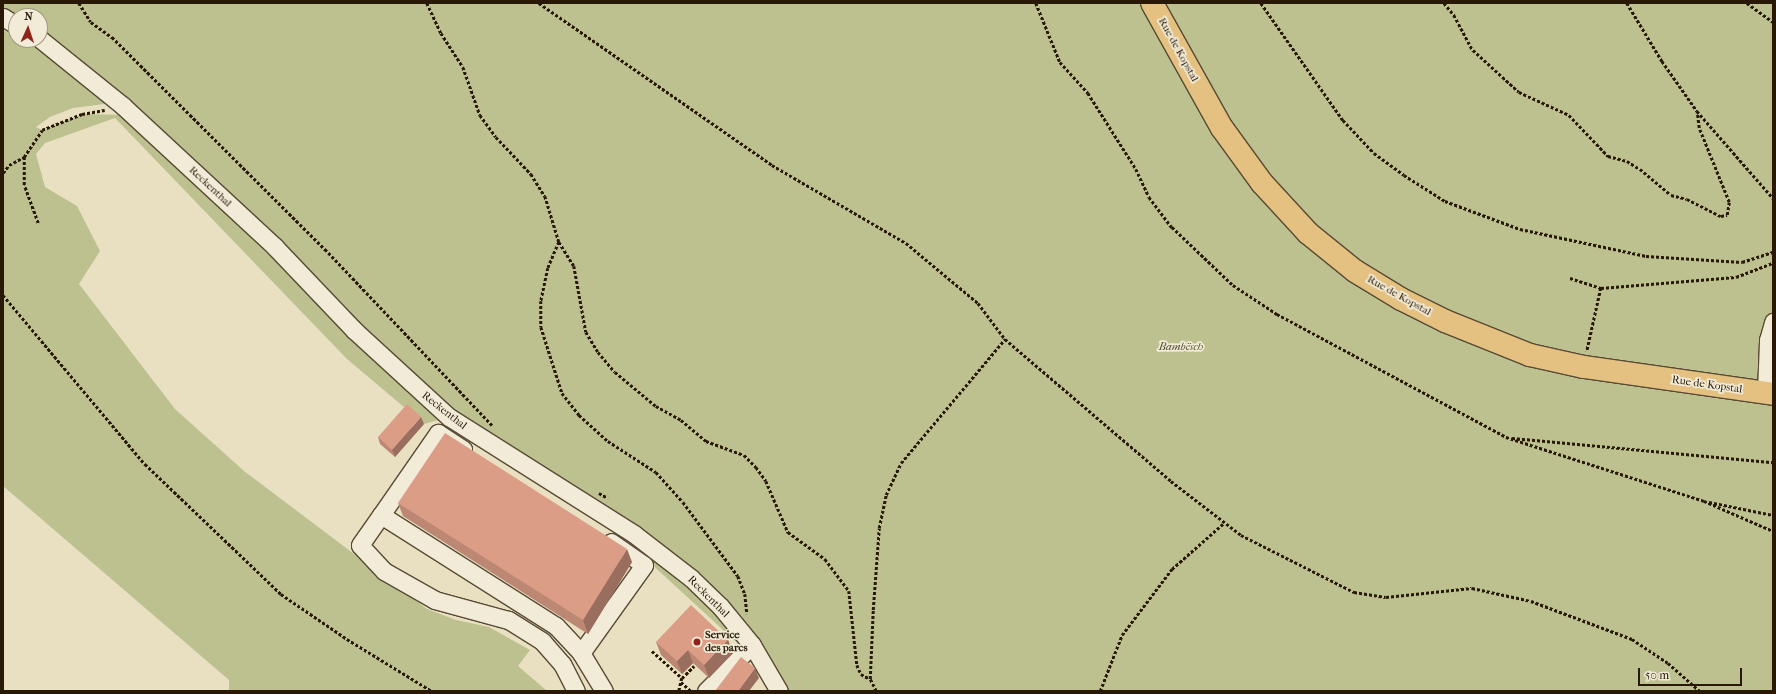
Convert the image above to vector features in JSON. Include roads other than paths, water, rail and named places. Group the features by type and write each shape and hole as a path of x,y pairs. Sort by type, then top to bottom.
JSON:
{"main road":[{"name":"Rue de Kopstal","path":"1152,3 1222,128 1262,183 1308,233 1355,271 1401,299 1445,321 1530,354 1584,367 1769,393"}],"street":[{"name":"Reckenthal","path":"48,45 123,106 275,247 354,330 449,417 634,534 691,578 720,606 752,645 779,691"},
{"path":"1769,393 1768,340 1773,322"},
{"path":"449,417 360,545 384,571 436,600 508,620 542,641 562,664 576,691"},
{"path":"438,433 478,458"},
{"path":"381,515 556,626 581,653 604,691"},
{"path":"581,653 644,565 597,534 608,517"},
{"path":"706,691 752,645"}],"place":[{"name":"Service des parcs","path":"697,642"}],"park label":[{"name":"Bambësch","path":"1181,347"}]}
